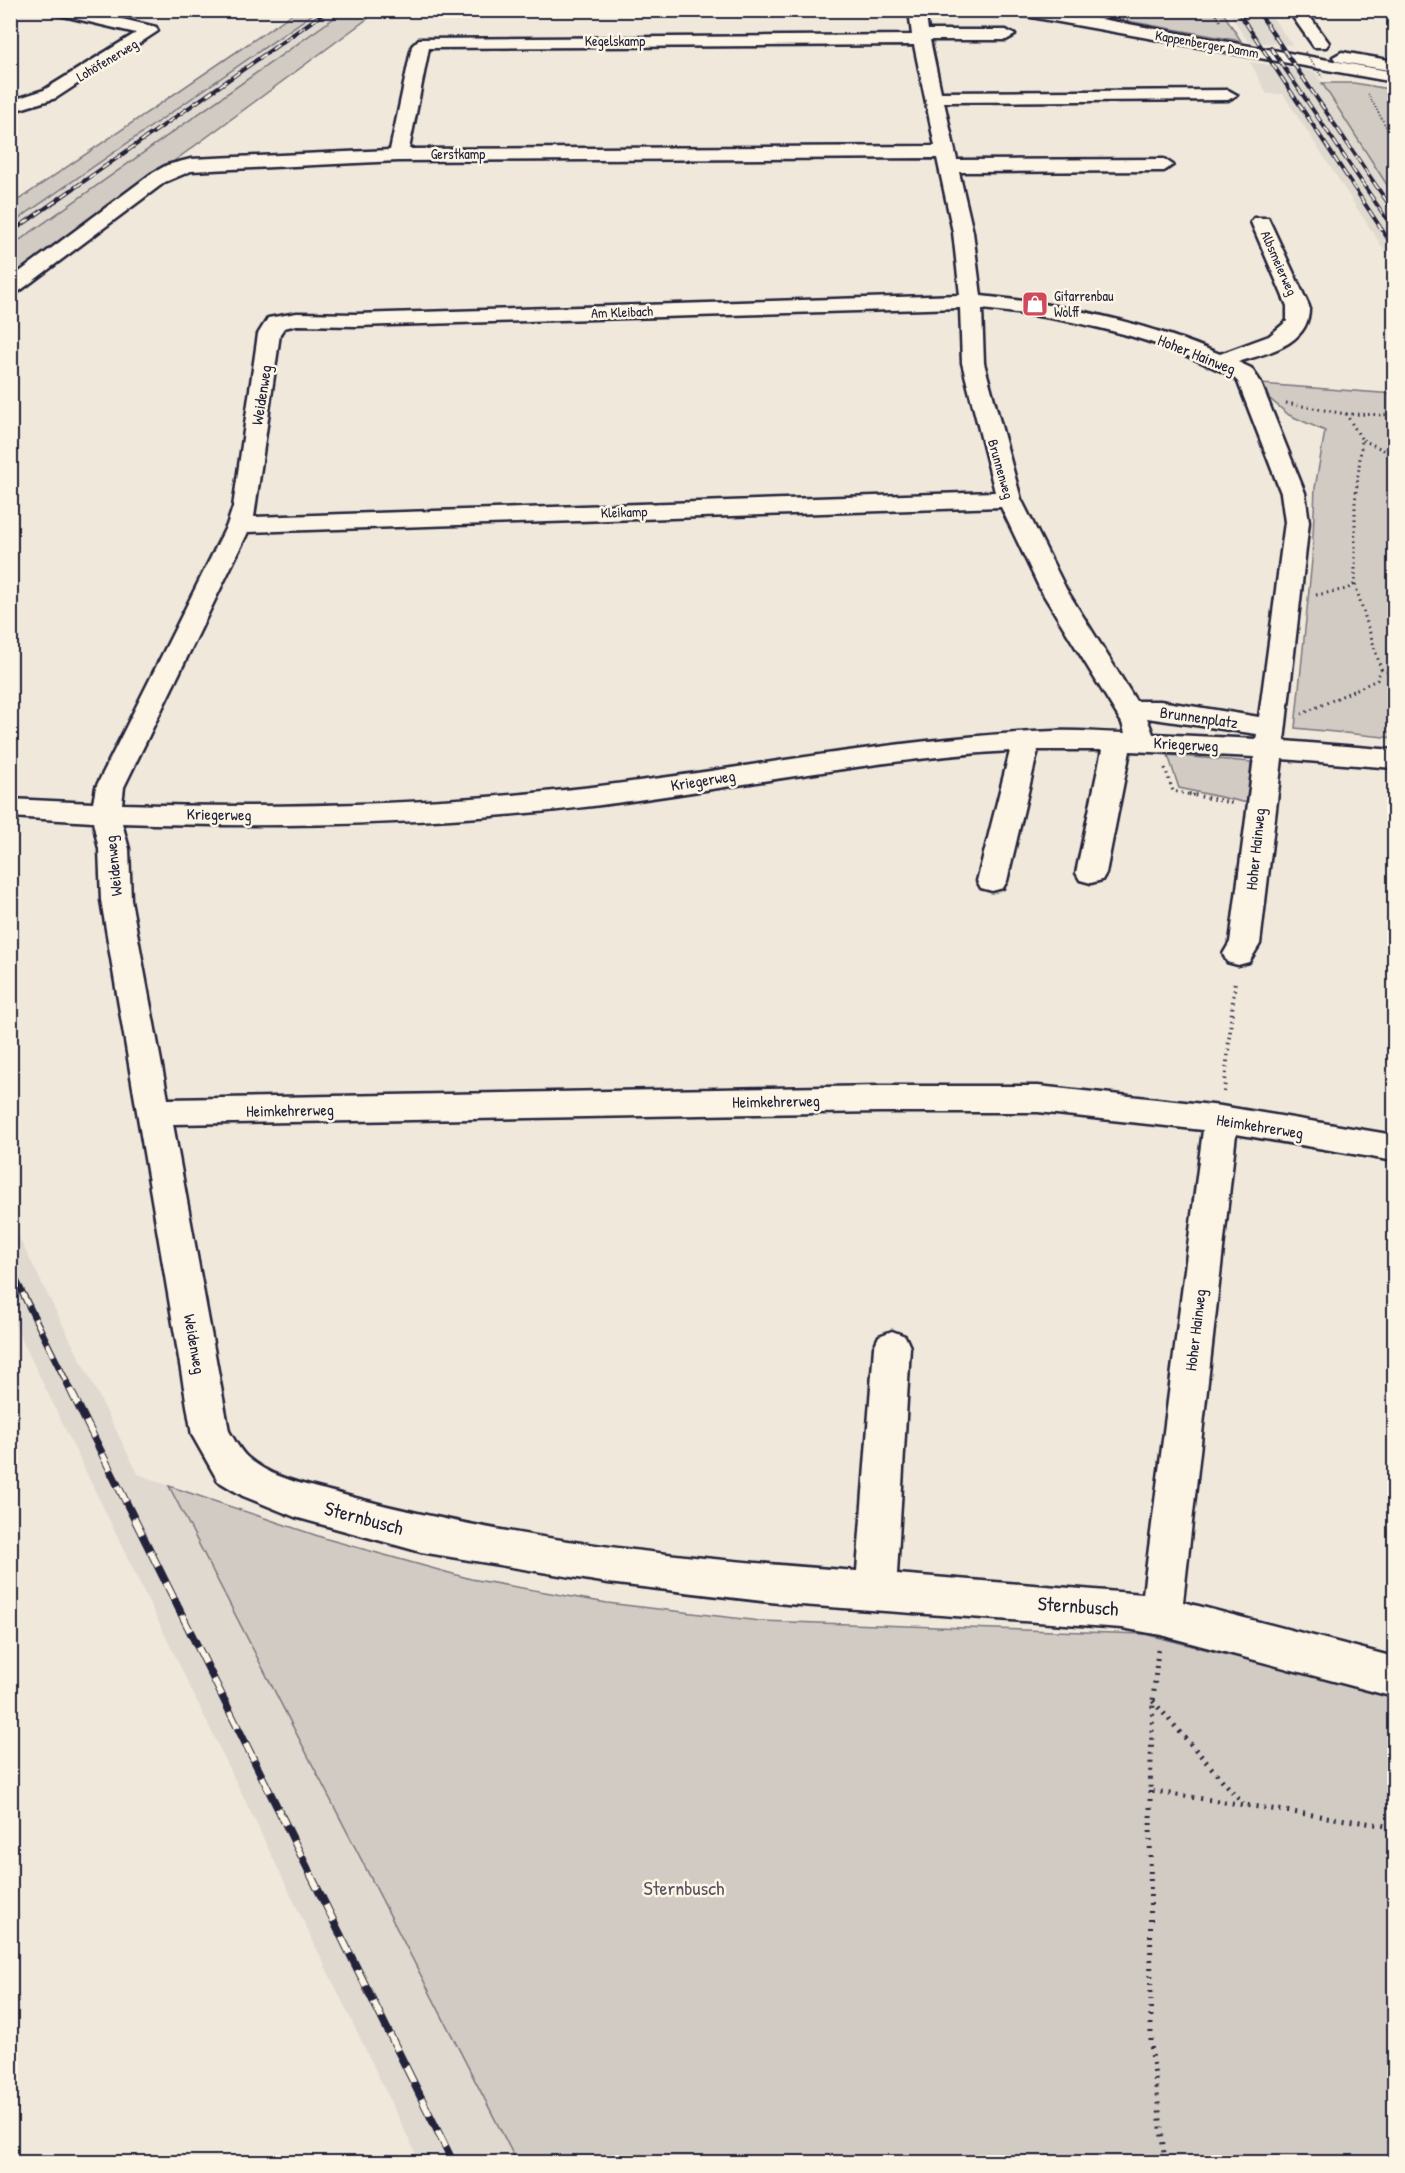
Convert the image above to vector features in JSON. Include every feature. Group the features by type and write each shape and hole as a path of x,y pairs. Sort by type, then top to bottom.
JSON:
{"street":[{"name":"Lohöfenerweg","path":"10,107 56,91 150,31 61,10"},
{"name":"Kappenberger Damm","path":"1020,10 1395,77"},
{"path":"1296,10 1320,43"},
{"path":"923,25 1006,35"},
{"name":"Brunnenweg","path":"923,25 933,97 965,242 970,282 973,363 1009,500 1053,589 1136,723 1138,742"},
{"name":"Kegelskamp","path":"398,155 421,46 424,43 923,25"},
{"path":"1342,57 1395,66"},
{"path":"933,97 1228,95"},
{"name":"Gerstkamp","path":"10,289 174,169 209,164 398,155 948,159"},
{"path":"948,159 1164,165"},
{"name":"Albsmeierweg","path":"1220,361 1291,333 1299,321 1298,306 1261,222"},
{"name":"Am Kleibach","path":"276,323 297,318 380,319 969,302"},
{"name":"Hoher Hainweg","path":"969,302 1001,304 1139,330 1220,361 1243,373 1254,394 1293,493 1297,522 1245,944 1238,954"},
{"name":"Weidenweg","path":"211,1435 116,900 114,849 106,814 110,787 239,525 245,507 269,334 276,323"},
{"name":"Kleikamp","path":"239,525 1009,500"},
{"name":"Brunnenplatz","path":"1127,709 1160,710 1269,738"},
{"name":"Kriegerweg","path":"10,808 106,814 334,816 498,806 592,797 872,755 1026,742 1138,742 1269,738 1395,759"},
{"path":"992,881 1026,742"},
{"path":"1091,873 1138,742"},
{"name":"Heimkehrerweg","path":"154,1112 858,1099 1038,1099 1103,1104 1221,1119 1395,1148"},
{"name":"Hoher Hainweg","path":"1161,1616 1221,1119"},
{"path":"876,1592 892,1347"},
{"name":"Sternbusch","path":"211,1435 232,1469 257,1484 295,1499 420,1534 608,1564 787,1585 1122,1609 1161,1616 1395,1677"}],"path":[{"path":"1188,10 1204,10"},
{"path":"1213,10 1220,21"},
{"path":"1305,52 1322,77"},
{"path":"1373,91 1367,94 1395,141"},
{"path":"1254,394 1346,414 1395,415"},
{"path":"1346,414 1362,440 1395,455"},
{"path":"1269,738 1377,680 1381,669 1355,584 1355,503 1362,440"},
{"path":"1288,598 1329,593 1355,584"},
{"path":"1381,669 1395,674"},
{"name":"Brunnenplatz","path":"1138,742 1173,790 1260,808"},
{"path":"1221,1119 1238,954"},
{"path":"1161,1616 1153,1701 1150,1791 1151,2044 1165,2163"},
{"path":"1153,1701 1243,1804"},
{"path":"1150,1791 1395,1827"}],"shaded area":[{"path":"317,11 344,11 11,247 11,224"},
{"path":"1228,11 1268,11 1292,45 1248,42"},
{"path":"1250,62 1315,72 1394,196 1394,265 1283,94 1267,94"},
{"path":"11,1222 138,1474 169,1486 518,2162 420,2162 11,1317"}],"green space":[{"path":"298,10 317,11 11,224 11,205"},
{"path":"344,11 378,11 11,281 10,247"},
{"path":"1070,11 1222,11 1241,41"},
{"path":"1322,83 1354,83 1394,90 1394,196"},
{"path":"1261,384 1394,394 1394,738 1295,728 1312,560 1315,488 1325,431 1289,415 1259,390"},
{"path":"1168,755 1251,762 1248,803 1179,788"},
{"name":"Sternbusch","path":"169,1486 327,1539 471,1579 607,1603 760,1621 1144,1634 1394,1696 1394,2162 517,2162"}],"railway":[{"path":"10,233 328,10"},
{"path":"1237,10 1394,248"},
{"path":"1257,10 1394,212"},
{"path":"1271,48 1394,230"},
{"path":"10,1268 71,1391"},
{"path":"70,1389 453,2162"}],"place":[{"name":"Gitarrenbau Wolff","path":"1035,304"}]}
